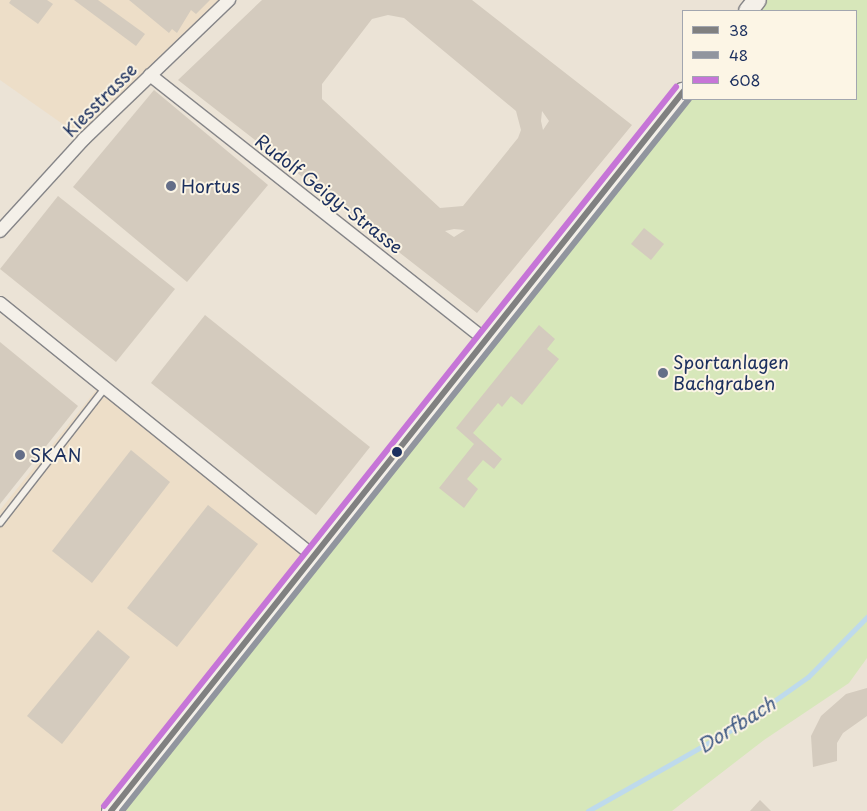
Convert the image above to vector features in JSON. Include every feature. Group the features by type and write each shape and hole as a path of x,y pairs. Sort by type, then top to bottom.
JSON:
{"street":[{"name":"Kiesstrasse","path":"0,231 84,139 229,0"},
{"path":"749,10 757,0"},
{"name":"Rudolf Geigy-Strasse","path":"150,75 486,340"},
{"path":"111,811 682,93"},
{"path":"0,303 314,556"}],"lane":[{"path":"0,523 105,388"}],"shaded area":[{"path":"0,0 229,0 84,139 0,80"},
{"path":"101,384 314,556 111,811 0,811 0,510"}],"green space":[{"name":"Sportanlagen Bachgraben","path":"757,0 867,0 867,658 849,683 764,740 672,811 111,811 682,100 857,100 857,10 749,10"}],"building":[{"path":"11,0 47,0 53,4 38,24 9,3"},
{"path":"74,0 98,0 145,34 136,46"},
{"path":"129,0 210,0 196,14 191,10 177,33 172,29 169,33"},
{"path":"262,0 472,0 632,125 477,313 178,80","holes":["388,15 404,18 516,111 521,130 518,138 463,206 440,208 322,99 322,84 372,19","542,111 549,121 543,130 541,121","454,229 465,230 454,237 445,231"]},
{"name":"Hortus","path":"154,90 268,185 187,282 73,187"},
{"path":"58,196 175,289 116,362 0,269"},
{"path":"644,228 664,244 651,260 631,244"},
{"path":"205,315 370,447 316,515 151,383"},
{"path":"539,325 555,339 547,349 559,359 522,405 511,396 502,407 498,403 473,433 502,459 494,469 483,460 467,479 478,489 464,508 439,488 474,444 456,428"},
{"name":"SKAN","path":"0,342 78,406 0,504"},
{"path":"131,450 170,482 92,583 52,551"},
{"path":"208,505 258,544 177,647 127,608"},
{"path":"98,630 130,657 62,744 27,716"},
{"path":"867,688 867,716 843,733 837,743 837,761 813,767 811,736 821,716 846,694"},
{"path":"760,800 771,811 750,811"}],"waterway":[{"name":"Dorfbach","path":"588,811 740,725 808,677 867,617"}],"transit line":[{"name":"608","path":"104,806 676,87"},
{"name":"38","path":"111,811 682,93"},
{"name":"48","path":"122,811 688,100"}],"place":[{"name":"Hortus","path":"171,186"},
{"name":"Sportanlagen Bachgraben","path":"663,373"},
{"name":"SKAN","path":"20,455"}]}
